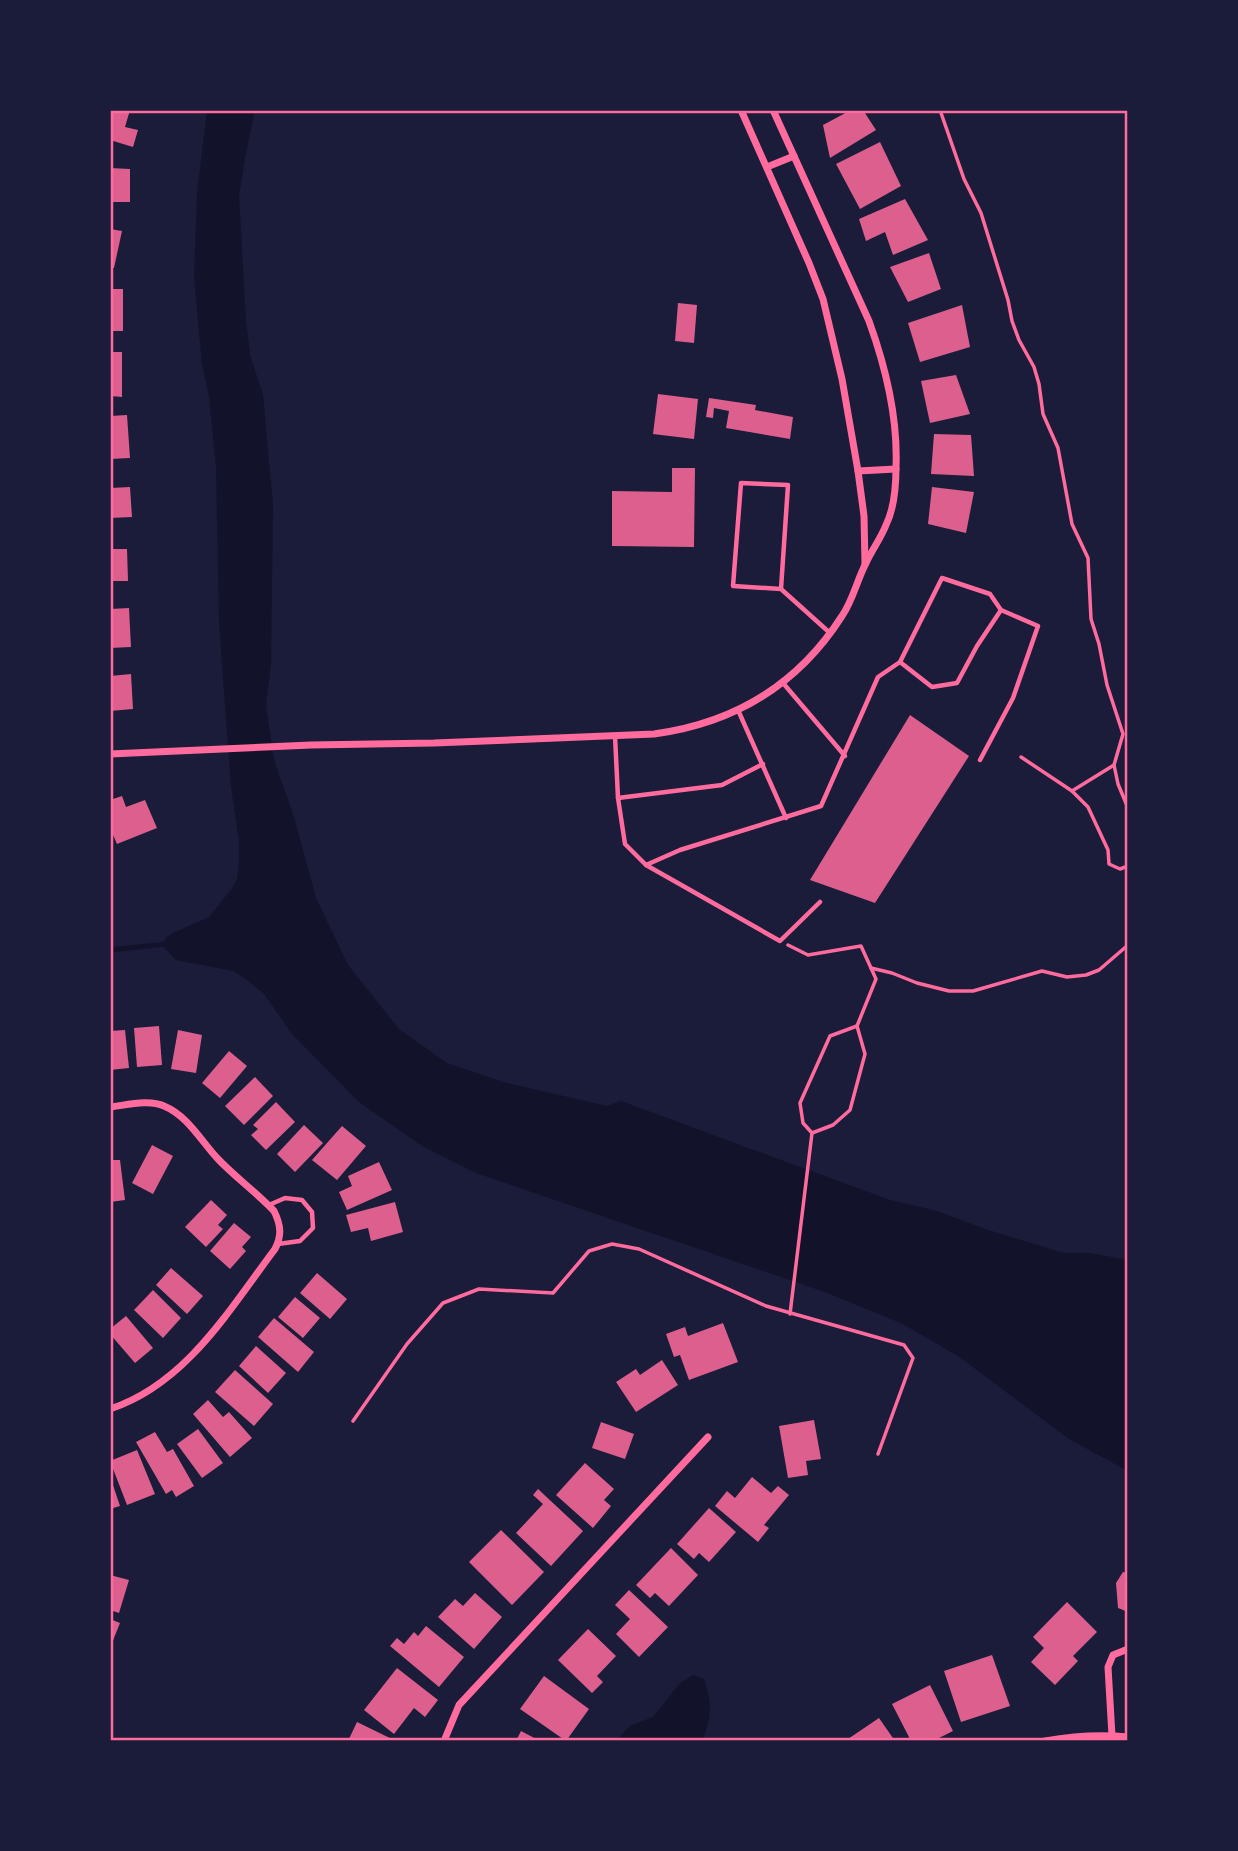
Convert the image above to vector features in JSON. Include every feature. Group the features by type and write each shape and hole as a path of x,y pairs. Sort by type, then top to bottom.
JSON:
{"street":[{"path":"741,110 823,299 842,379 858,471 864,516 865,565"},
{"path":"110,754 654,734 706,724 762,698 783,683 830,633 843,615 865,565 888,523 894,493 896,446 890,398 878,347 773,110"},
{"path":"767,167 794,156"},
{"path":"858,471 896,469"},
{"path":"110,1107 162,1104 173,1111 268,1205 278,1220 280,1236 277,1244 187,1361 148,1392 110,1409"},
{"path":"444,1741 458,1705 708,1437"},
{"path":"1112,1735 1108,1667 1113,1655 1128,1650"},
{"path":"1045,1741 1067,1737 1128,1737"}],"lane":[{"path":"781,589 788,485 741,483 733,586 781,589 830,633"},
{"path":"646,865 680,850 821,806 878,677 900,662 942,578 990,594 1001,610 1038,626 1013,698 980,760"},
{"path":"900,662 932,687 957,683 1001,610"},
{"path":"783,683 845,756"},
{"path":"738,710 786,818"},
{"path":"615,735 618,798 625,844 646,865 780,941 820,902"},
{"path":"618,798 722,785 763,764"},
{"path":"268,1205 285,1198 302,1200 312,1212 313,1228 300,1241 277,1244"}],"path":[{"path":"940,110 964,179 981,213 1009,300 1015,331 1034,367 1043,414 1058,448 1072,524 1088,558 1091,619 1100,644 1107,685 1123,734 1114,765 1128,808"},
{"path":"1021,757 1072,792 1088,807 1108,850 1109,864 1121,869 1128,866"},
{"path":"1072,792 1114,765"},
{"path":"780,941 807,955 861,946 876,979 857,1026 865,1054 850,1111 833,1125 812,1133"},
{"path":"871,968 949,991 973,991 1042,971 1067,977 1086,975 1099,970 1128,945"},
{"path":"790,1314 812,1133 803,1123 800,1103 830,1036 857,1026"},
{"path":"353,1421 407,1344 443,1303 479,1289 553,1293 589,1251 612,1244 639,1249 766,1306 904,1345 913,1358 878,1454"}],"shaded area":[{"path":"207,110 255,110 239,195 246,320 250,355 263,395 273,506 271,664 266,705 274,760 294,817 316,898 348,965 399,1029 447,1063 503,1082 607,1106 621,1101 890,1200 937,1211 1064,1253 1090,1253 1128,1260 1128,1471 1069,1439 958,1356 903,1324 825,1292 476,1173 422,1146 359,1102 292,1034 264,994 243,977 233,971 176,960 162,945 173,933 209,917 233,887 239,860 219,622 216,467 194,278 197,194"},
{"path":"693,1675 704,1679 710,1703 708,1725 702,1741 616,1741 630,1726 653,1717 679,1684"}],"building":[{"path":"110,110 130,110 125,127 138,130 133,147 110,140"},
{"path":"851,110 863,110 876,130 830,158 823,125"},
{"path":"880,142 901,186 860,209 836,164"},
{"path":"110,168 130,169 130,202 110,202"},
{"path":"905,199 928,240 893,255 885,232 866,241 859,219"},
{"path":"110,229 122,231 114,268 110,268"},
{"path":"929,253 941,289 908,302 890,267"},
{"path":"110,289 123,289 123,331 110,331"},
{"path":"678,303 697,305 694,343 675,341"},
{"path":"962,305 970,347 920,362 908,323"},
{"path":"110,352 122,352 122,397 110,396"},
{"path":"956,375 970,414 930,423 921,381"},
{"path":"658,394 698,399 694,439 653,434"},
{"path":"709,398 756,405 755,410 793,417 790,439 726,428 729,411 714,408 713,418 706,417"},
{"path":"127,415 130,458 110,459 110,416"},
{"path":"934,434 971,435 974,476 931,474"},
{"path":"672,468 695,468 694,547 612,546 612,491 672,492"},
{"path":"130,487 132,517 110,518 110,488"},
{"path":"932,487 974,492 966,533 928,524"},
{"path":"110,549 127,549 128,581 110,581"},
{"path":"129,608 131,647 110,648 110,609"},
{"path":"131,674 133,709 110,711 110,676"},
{"path":"910,715 969,756 875,903 810,880"},
{"path":"122,796 126,807 145,800 157,828 117,844 110,828 110,800"},
{"path":"159,1026 162,1065 137,1067 134,1028"},
{"path":"125,1030 129,1068 110,1070 110,1031"},
{"path":"178,1030 202,1035 196,1073 171,1069"},
{"path":"229,1051 247,1066 220,1098 202,1083"},
{"path":"255,1077 273,1096 244,1125 225,1106"},
{"path":"276,1102 295,1122 266,1150 251,1135 258,1129 253,1125"},
{"path":"304,1125 323,1143 295,1172 277,1154"},
{"path":"342,1126 366,1146 337,1180 312,1160"},
{"path":"152,1145 173,1156 153,1194 132,1183"},
{"path":"112,1148 113,1160 120,1160 125,1200 110,1202 110,1149"},
{"path":"379,1162 392,1190 347,1210 339,1192 352,1186 348,1176"},
{"path":"211,1200 227,1215 218,1225 223,1229 206,1247 185,1227"},
{"path":"395,1202 403,1232 371,1241 368,1228 351,1232 346,1215"},
{"path":"234,1223 251,1237 242,1247 246,1251 230,1269 210,1251"},
{"path":"171,1268 203,1296 187,1314 156,1285"},
{"path":"317,1273 347,1299 330,1319 300,1293"},
{"path":"153,1290 181,1318 163,1338 134,1310"},
{"path":"295,1297 320,1318 303,1338 278,1317"},
{"path":"126,1316 153,1348 135,1363 110,1334 110,1329"},
{"path":"274,1318 314,1352 298,1372 258,1337"},
{"path":"723,1323 738,1362 689,1380 680,1355 674,1357 666,1334 685,1327 688,1336"},
{"path":"256,1346 286,1373 268,1393 239,1366"},
{"path":"662,1360 678,1385 636,1412 616,1382 636,1369 640,1375"},
{"path":"235,1370 273,1404 254,1426 215,1392"},
{"path":"208,1400 223,1417 229,1412 252,1438 230,1457 193,1414"},
{"path":"814,1420 821,1459 806,1461 808,1475 788,1478 779,1426"},
{"path":"601,1422 634,1434 625,1459 592,1448"},
{"path":"198,1429 223,1463 202,1478 177,1444"},
{"path":"155,1432 167,1452 173,1449 194,1486 176,1497 172,1490 166,1494 136,1442"},
{"path":"137,1450 155,1494 127,1505 110,1461"},
{"path":"585,1463 614,1489 604,1500 611,1506 593,1528 556,1495"},
{"path":"110,1476 120,1506 110,1509"},
{"path":"752,1477 771,1493 778,1486 789,1495 764,1525 769,1528 758,1542 715,1506 727,1491 735,1498"},
{"path":"538,1489 583,1531 551,1566 516,1533 543,1504 533,1495"},
{"path":"709,1508 736,1532 709,1562 699,1553 694,1559 677,1544"},
{"path":"501,1530 544,1572 512,1605 469,1562"},
{"path":"671,1548 698,1575 669,1606 655,1593 650,1598 636,1585"},
{"path":"1123,1572 1128,1573 1128,1612 1118,1608 1116,1583"},
{"path":"110,1575 129,1580 119,1613 110,1610"},
{"path":"629,1590 668,1627 639,1657 616,1634 630,1619 615,1605"},
{"path":"475,1593 502,1617 474,1649 438,1617 455,1599 463,1606"},
{"path":"1067,1602 1097,1632 1073,1656 1078,1661 1055,1685 1031,1662 1044,1648 1033,1637"},
{"path":"110,1619 120,1623 110,1648"},
{"path":"426,1626 464,1657 439,1687 390,1646 397,1638 404,1644 414,1632 418,1636"},
{"path":"588,1629 616,1656 597,1676 603,1682 592,1693 558,1660"},
{"path":"992,1655 1010,1706 961,1722 944,1671"},
{"path":"397,1668 438,1700 425,1717 414,1708 394,1734 364,1710"},
{"path":"544,1676 589,1709 566,1741 520,1709"},
{"path":"930,1685 953,1731 933,1741 911,1741 892,1704"},
{"path":"879,1718 895,1741 845,1741"},
{"path":"357,1722 396,1741 348,1741"},
{"path":"521,1731 540,1741 516,1741"}],"waterway":[{"path":"110,950 166,944"}]}
